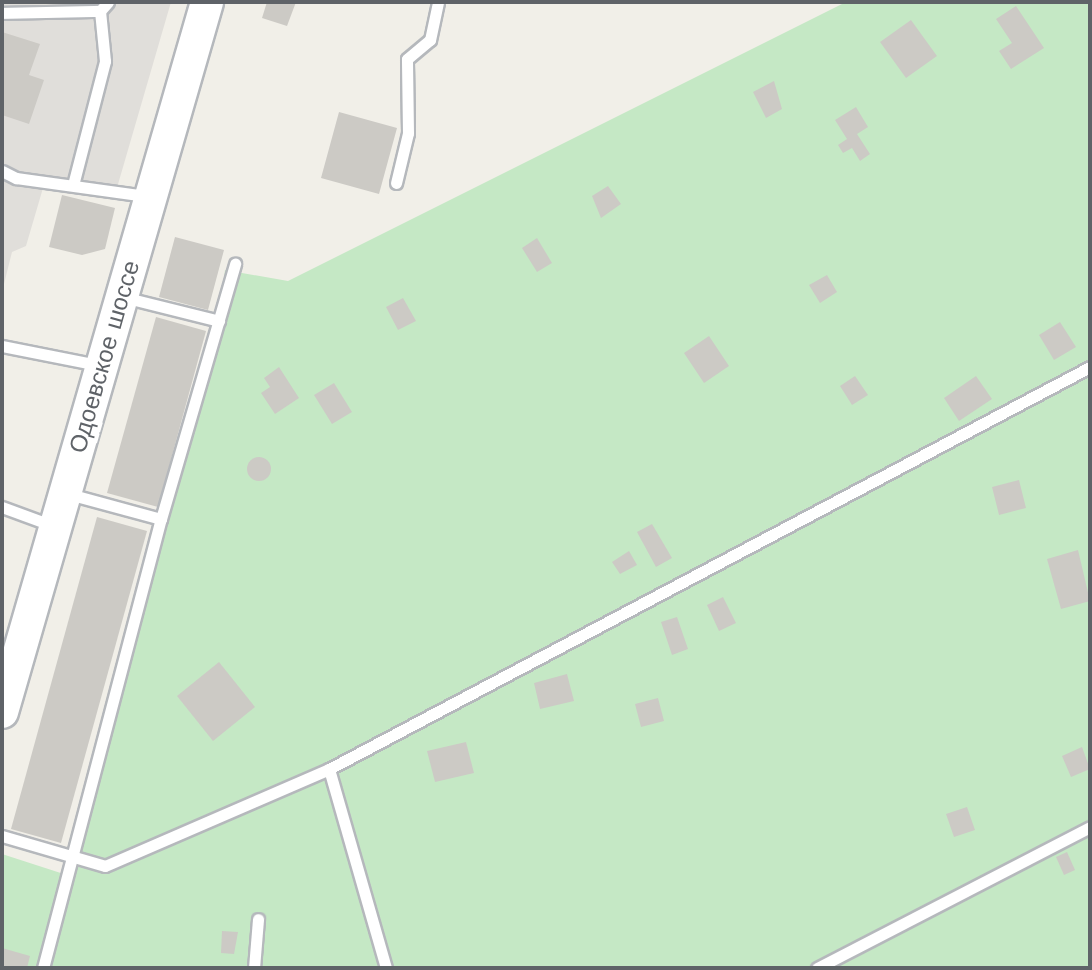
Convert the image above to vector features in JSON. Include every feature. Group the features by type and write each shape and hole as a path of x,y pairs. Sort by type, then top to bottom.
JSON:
{"main road":[{"name":"Одоевское шоссе","path":"2,712 207,2"}],"lane":[{"path":"396,183 408,133 407,59 430,40 438,2"},
{"path":"2,13 104,7 105,61 73,185"},
{"path":"2,171 16,178 151,197"},
{"path":"43,968 161,519 235,264"},
{"path":"122,297 219,321"},
{"path":"2,346 102,366"},
{"path":"2,836 105,866 329,769 1090,367"},
{"path":"65,493 161,519"},
{"path":"2,507 56,527"},
{"path":"329,769 386,968"},
{"path":"817,968 1090,827"},
{"path":"254,968 258,919"}],"shaded area":[{"path":"2,2 171,2 114,198 43,188 26,246 12,252 2,292"}],"green space":[{"path":"846,2 1090,2 1090,968 2,968 2,854 73,877 219,321 225,270 288,281"}],"building":[{"path":"267,2 296,2 287,26 262,18"},
{"path":"1016,6 1044,48 1011,69 999,51 1012,43 996,19"},
{"path":"911,20 937,56 906,78 880,42"},
{"path":"2,32 40,44 29,75 44,80 29,124 2,115"},
{"path":"774,81 782,109 766,118 753,92"},
{"path":"856,107 868,127 857,134 870,154 860,161 852,148 843,153 838,145 847,139 835,120"},
{"path":"339,112 397,128 379,194 321,178"},
{"path":"608,186 621,204 601,218 592,196"},
{"path":"62,195 115,208 105,249 82,255 49,247"},
{"path":"175,237 224,250 208,310 159,297"},
{"path":"537,238 552,263 537,272 522,248"},
{"path":"827,275 837,292 820,303 809,285"},
{"path":"403,298 416,321 398,330 386,307"},
{"path":"156,317 206,331 158,507 107,493"},
{"path":"1060,322 1076,347 1054,360 1039,335"},
{"path":"709,336 729,366 704,383 684,353"},
{"path":"279,367 299,398 275,414 261,393 270,387 264,378"},
{"path":"855,376 868,395 852,405 840,386"},
{"path":"976,376 992,399 959,421 944,398"},
{"path":"334,383 352,412 332,424 314,395"},
{"path":"259,457 267,461 271,469 267,477 259,481 251,477 247,469 251,461"},
{"path":"1019,480 1026,508 999,515 992,487"},
{"path":"97,517 147,531 61,843 11,829"},
{"path":"652,524 672,558 656,567 637,532"},
{"path":"1078,550 1090,601 1061,609 1047,559"},
{"path":"629,551 637,565 620,574 612,562"},
{"path":"723,597 736,623 719,631 707,605"},
{"path":"677,617 688,649 672,655 661,622"},
{"path":"219,662 255,707 213,741 177,696"},
{"path":"567,674 574,701 540,709 534,683"},
{"path":"658,698 664,721 641,727 635,704"},
{"path":"466,742 474,773 435,782 427,751"},
{"path":"1082,747 1090,769 1071,777 1062,756"},
{"path":"967,807 975,830 954,837 946,814"},
{"path":"1067,852 1075,870 1064,875 1056,857"},
{"path":"222,931 238,932 234,954 221,953"},
{"path":"2,948 30,956 27,968 2,968"}]}
